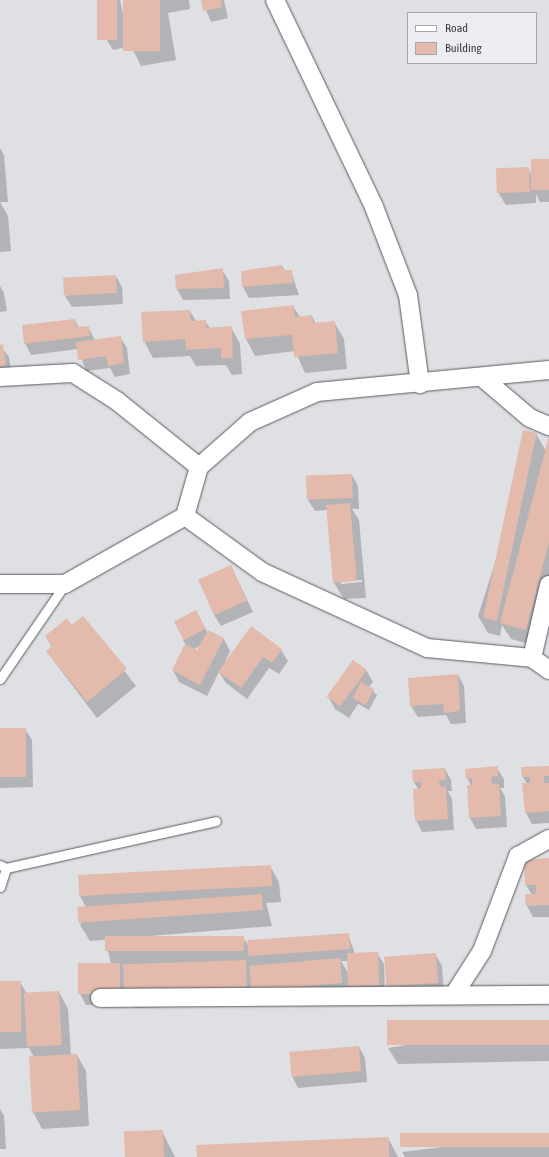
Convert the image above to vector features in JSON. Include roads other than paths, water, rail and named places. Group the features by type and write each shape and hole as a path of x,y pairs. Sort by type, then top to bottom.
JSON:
{"street":[{"path":"275,0 374,207 408,296 420,384"},
{"path":"0,584 65,584 186,516 199,467 250,422 316,392 484,379 549,370"},
{"path":"0,377 73,373 117,401 199,467"},
{"path":"484,379 530,418 549,426"},
{"path":"186,516 262,572 427,648 532,658 549,670"},
{"path":"532,658 549,585"},
{"path":"455,994 482,951 518,856 549,839"},
{"path":"100,998 455,994 549,995"}],"lane":[{"path":"0,679 65,584"},
{"path":"0,886 3,866 216,821"}]}
